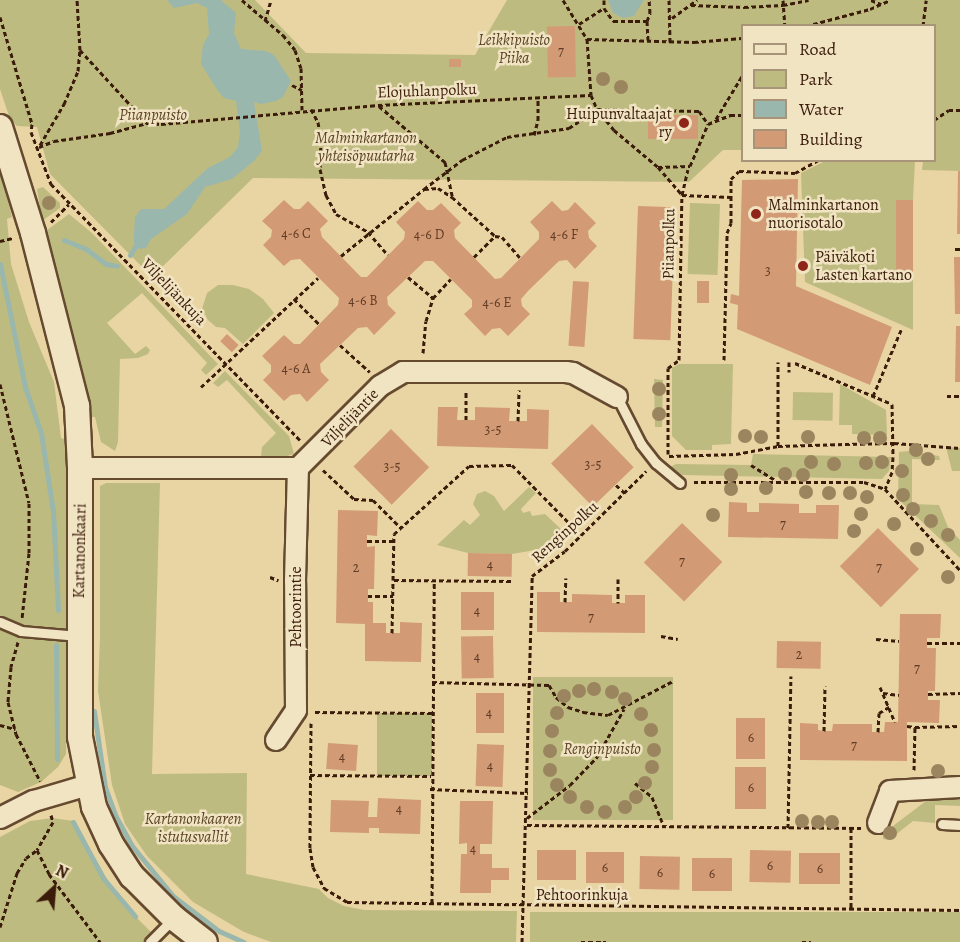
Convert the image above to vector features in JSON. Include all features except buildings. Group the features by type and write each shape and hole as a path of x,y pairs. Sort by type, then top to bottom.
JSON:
{"street":[{"name":"Kartanonkaari","path":"0,126 71,376 77,406 80,468 80,737 88,785 94,807 111,844 132,876 174,918 205,942"},
{"name":"Viljelijäntie","path":"298,468 380,386 403,372 566,372 617,397"},
{"path":"80,468 298,468"},
{"name":"Pehtoorintie","path":"296,710 295,581 298,468"},
{"path":"276,740 296,710"},
{"path":"0,818 34,801 88,785"},
{"path":"871,826 890,791 960,787"}],"lane":[{"path":"617,397 641,444 656,463 680,483"},
{"path":"0,622 21,631 79,636"},
{"path":"942,824 960,825"},
{"path":"150,942 174,918"}],"path":[{"path":"39,147 64,104 78,71 80,50 77,0"},
{"path":"242,0 283,35 295,50 302,68 303,110"},
{"path":"265,22 271,0"},
{"name":"Piianpolku","path":"563,0 587,39 591,95 597,109 614,130 658,167 682,195 679,360 668,368 668,456"},
{"path":"604,0 604,8 613,21 647,21"},
{"path":"648,41 647,21 650,13 650,0"},
{"path":"669,0 672,18 670,42"},
{"path":"672,18 697,0"},
{"path":"783,0 785,24"},
{"path":"691,5 783,5 809,0"},
{"path":"871,0 881,4"},
{"path":"813,24 890,0"},
{"path":"923,24 926,0"},
{"path":"579,24 604,8"},
{"name":"Viljelijänkuja","path":"0,17 32,124 31,132 39,147 51,184 305,445"},
{"path":"587,39 670,42 741,38"},
{"path":"80,50 147,123"},
{"path":"715,121 741,78"},
{"path":"292,85 302,90"},
{"name":"Elojuhlanpolku","path":"39,147 54,141 110,133 147,123 264,116 311,109 591,95"},
{"path":"534,135 538,120 538,99"},
{"path":"378,105 445,162 447,183 453,197"},
{"path":"311,109 318,122 321,140 320,169 326,195 336,214 368,232 388,255"},
{"path":"340,256 447,169 507,137 534,135 569,128 597,109 699,111 708,124"},
{"path":"936,119 949,110 960,110"},
{"path":"658,167 690,166 708,124 730,114 741,115"},
{"path":"24,135 31,132"},
{"path":"31,155 40,152"},
{"path":"724,360 727,233 731,223 731,179 739,171 795,173 814,162"},
{"path":"688,170 682,195 731,197"},
{"path":"424,189 438,188 453,197 495,236 502,237 520,258"},
{"path":"474,257 495,236"},
{"path":"955,249 960,249"},
{"path":"408,277 433,298"},
{"path":"201,387 318,278"},
{"path":"423,358 426,321 433,298 451,279"},
{"path":"294,299 319,324"},
{"path":"873,396 901,330"},
{"path":"340,345 374,376"},
{"path":"778,362 778,446"},
{"path":"789,362 789,372"},
{"path":"795,363 892,404 894,408 892,472 885,489"},
{"path":"466,383 466,420"},
{"path":"0,384 29,503 28,553 21,631 11,667 8,702 15,729 41,782"},
{"path":"518,421 519,384"},
{"path":"946,396 960,396"},
{"name":"Renginpolku","path":"522,942 528,793 532,576 582,536 656,463 668,456 736,454 778,446 894,443 960,448"},
{"path":"392,633 394,534 469,466 512,465 582,536"},
{"path":"751,465 776,481"},
{"path":"319,467 354,498 373,500 401,528"},
{"path":"680,483 712,480 864,482 885,489 960,570"},
{"path":"616,485 625,493"},
{"path":"367,541 393,542"},
{"path":"565,602 566,578"},
{"path":"618,579 618,603"},
{"path":"393,580 511,581"},
{"path":"432,903 430,789 434,580"},
{"path":"368,596 393,596"},
{"path":"661,636 678,639"},
{"path":"876,639 899,641"},
{"path":"927,643 960,643"},
{"path":"789,828 791,676"},
{"path":"432,682 529,682 549,685 556,697 568,707 583,712 608,715 673,681"},
{"path":"824,730 825,686"},
{"path":"880,687 895,722"},
{"path":"883,693 899,695"},
{"path":"928,694 960,693"},
{"path":"527,818 570,785 597,757 625,707"},
{"path":"878,732 879,713 889,707"},
{"path":"296,710 432,713"},
{"path":"0,725 15,729"},
{"path":"907,726 960,726"},
{"path":"914,776 915,727"},
{"name":"Pehtoorinkuja","path":"431,776 310,775 310,848 313,867 324,888 346,902 364,904 960,910"},
{"path":"635,783 652,797 664,826"},
{"path":"430,789 528,793"},
{"path":"0,927 18,873 26,858 37,850 52,818"},
{"path":"527,825 789,828 871,826"},
{"path":"851,828 851,909"},
{"path":"37,850 50,874 100,942"},
{"path":"581,942 606,942"},
{"path":"802,942 811,942"}],"green space":[{"name":"Piianpuisto","path":"0,0 255,0 306,53 475,55 507,0 960,0 960,171 922,170 923,162 936,162 936,24 741,24 741,150 723,150 689,182 253,178 152,277 50,174 37,127 17,126 10,119 0,89"},
{"path":"823,162 915,162 913,200 896,200 896,272 913,272 913,330 805,282 801,173"},
{"path":"0,169 12,217 7,219 11,264 29,322 54,382 61,438 67,440 66,754 58,767 41,782 18,792 0,785"},
{"path":"43,187 60,203 60,208 42,221 37,189"},
{"path":"690,203 720,204 718,275 688,274"},
{"path":"69,214 92,233 218,364 206,375 201,370 207,363 142,293 107,323 135,354 146,346 150,350 148,354 138,358 120,359 118,442 115,451 101,442 95,417 90,417 86,387 43,233"},
{"path":"218,285 233,285 249,289 263,299 274,313 243,344 225,328 216,327 208,320 202,309 207,293"},
{"path":"679,364 733,364 731,444 712,445 712,450 686,450 672,436 672,368"},
{"path":"225,371 289,436 294,454 280,458 261,457 262,447 276,433 227,380 218,387 213,383"},
{"path":"654,379 663,380 662,427 655,427"},
{"path":"840,384 886,410 887,435 852,434 852,425 839,425"},
{"path":"793,392 833,393 833,421 793,420"},
{"path":"946,447 960,448 960,471 952,471"},
{"path":"909,451 939,456 940,460 912,459 912,504 939,505 948,527 960,540 960,558 898,499 899,452"},
{"path":"753,454 891,457 889,471 882,479 682,475 670,467 676,464 751,465"},
{"name":"Kartanonkaaren istutusvallit","path":"106,483 160,483 152,774 247,773 246,874 319,889 328,898 344,906 364,910 517,911 516,942 271,942 244,932 193,902 147,856 125,824 112,785 98,691 100,486"},
{"path":"529,487 536,493 521,509 523,513 530,511 532,516 545,514 563,531 547,548 512,554 468,553 437,545 464,520 470,525 480,515 473,504 477,494 485,491 494,496 504,511"},
{"name":"Renginpuisto","path":"533,677 673,677 673,820 533,820"},
{"path":"377,713 432,713 432,776 377,776"},
{"path":"937,797 960,797 960,806 935,805 935,823 913,821 889,840 883,839 883,830 893,826 926,801"},
{"path":"52,818 74,821 111,886 135,916 161,942 0,942 0,837 30,821"},
{"path":"530,912 960,912 960,942 530,942"}],"water":[{"path":"167,0 221,0 236,13 234,33 241,49 266,51 274,55 291,81 283,97 276,101 261,104 254,102 262,151 254,161 232,179 205,187 187,214 151,239 146,248 139,249 134,243 134,235 135,217 141,209 164,209 208,168 230,157 238,147 240,131 236,101 224,98 201,64 203,45 209,34 207,8 197,3 174,8"},
{"path":"608,0 643,1 634,16 623,18 613,13"}],"waterway":[{"path":"64,240 86,249 106,264 117,266"},
{"path":"130,255 136,245"},
{"path":"0,264 25,387 41,433 53,511 58,610"},
{"path":"56,645 57,759"},
{"path":"94,711 105,787 115,815 133,847 173,896 219,931 244,942"},
{"path":"73,822 103,878 135,916"}],"place":[{"name":"Huipunvaltaajat ry","path":"684,123"},
{"name":"Malminkartanon nuorisotalo","path":"756,214"},
{"name":"Päiväkoti Lasten kartano","path":"803,266"}],"park label":[{"name":"Leikkipuisto Piika","path":"514,49"},
{"name":"Malminkartanon yhteisöpuutarha","path":"366,147"}]}
